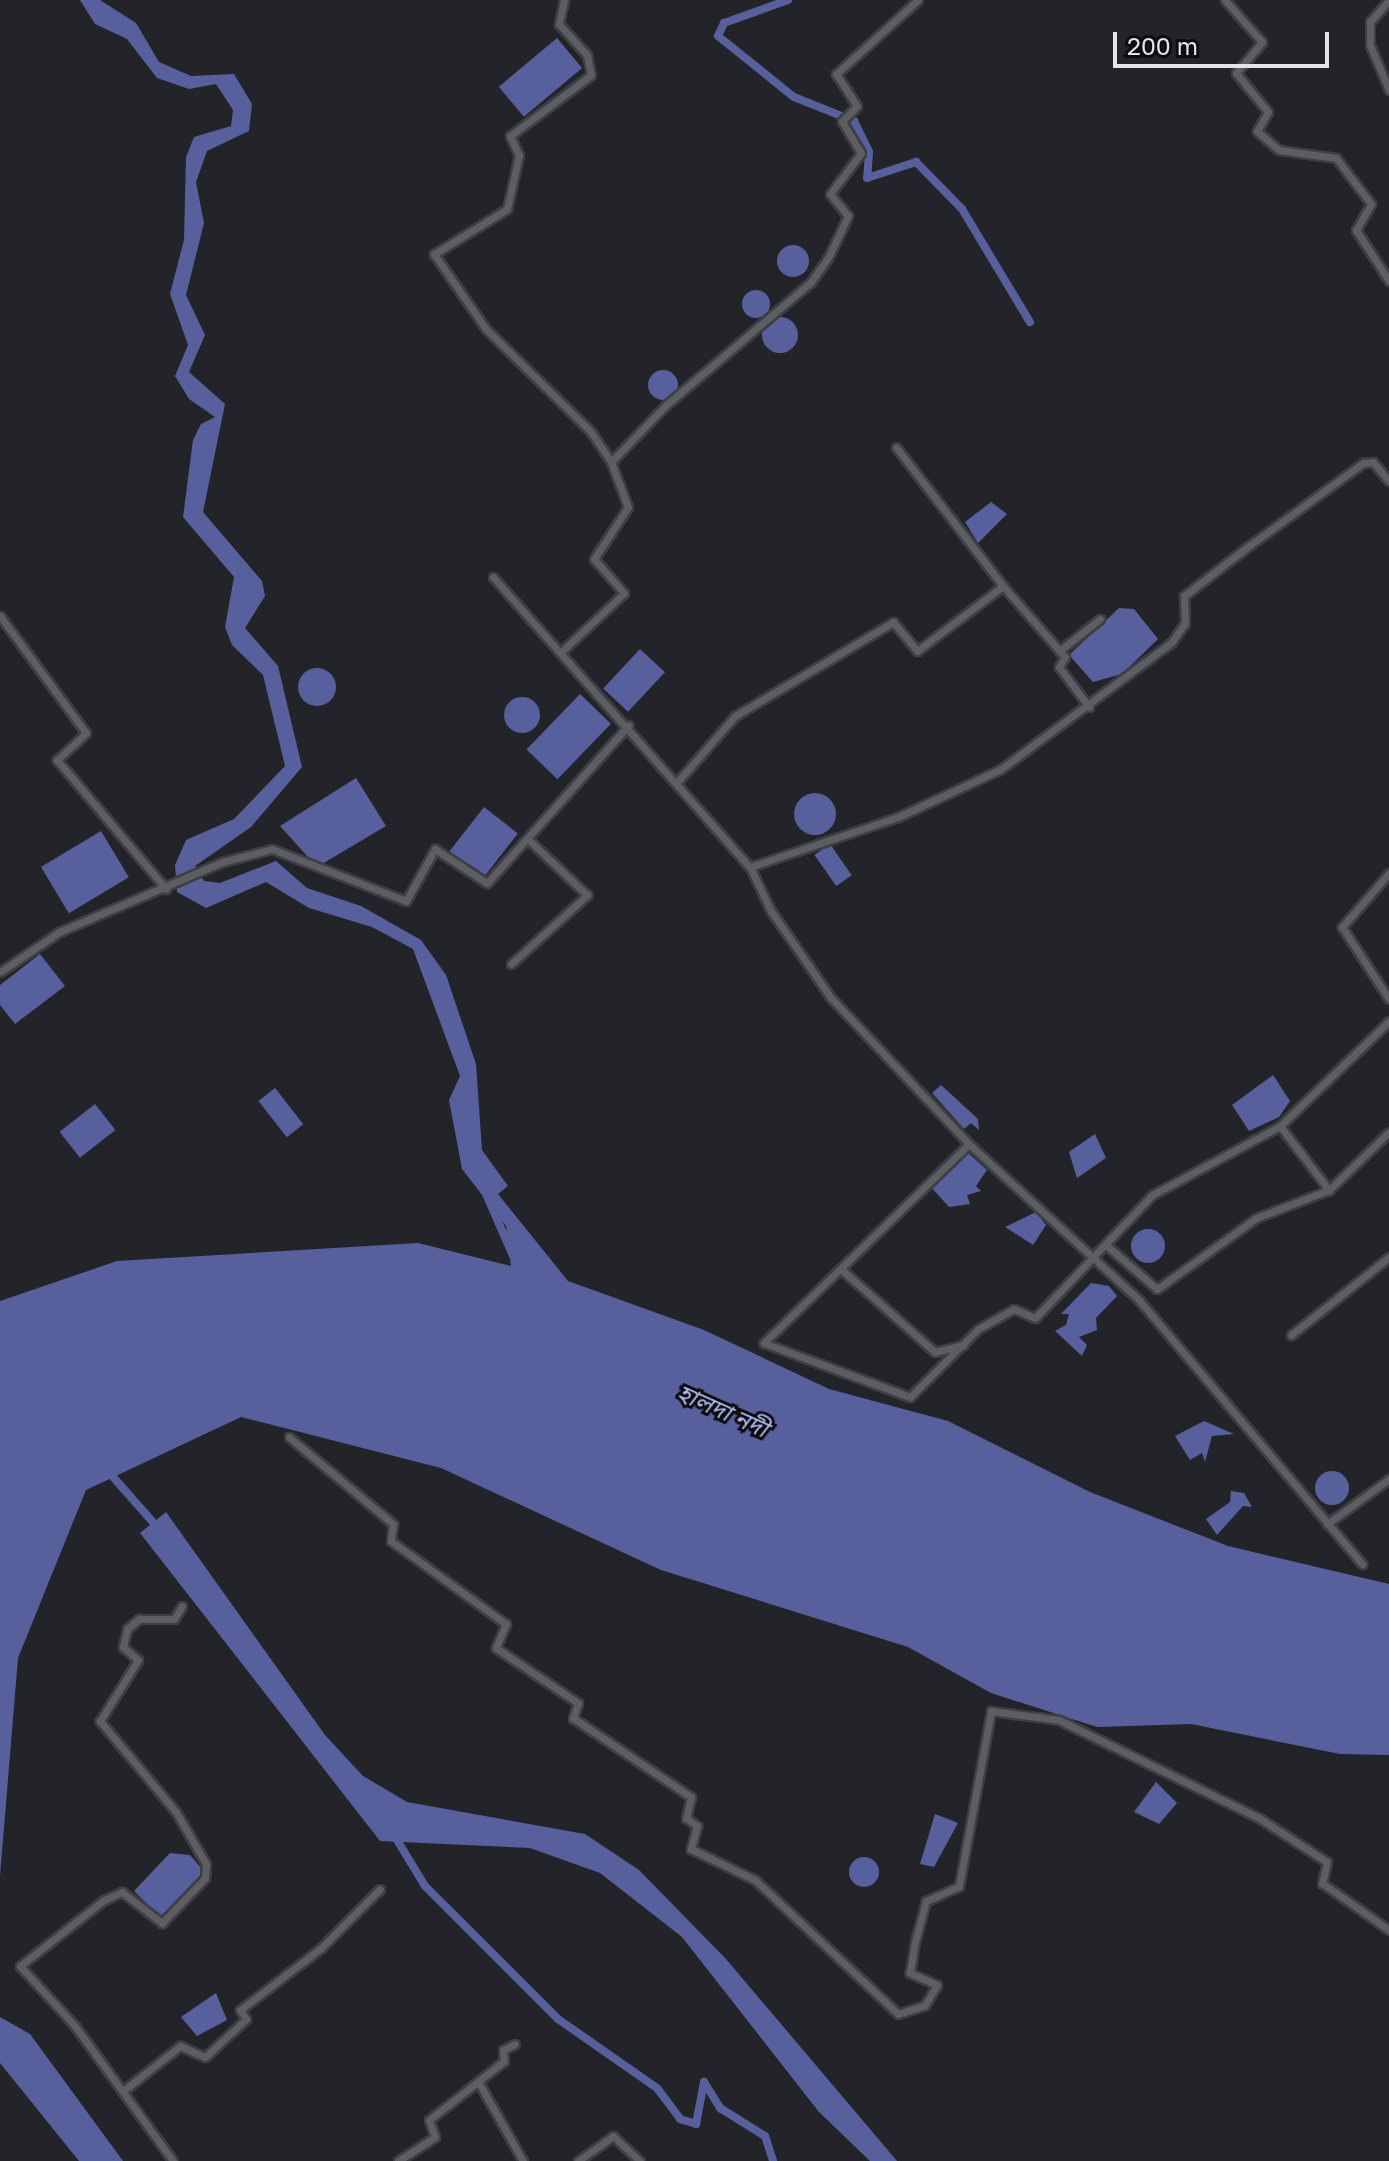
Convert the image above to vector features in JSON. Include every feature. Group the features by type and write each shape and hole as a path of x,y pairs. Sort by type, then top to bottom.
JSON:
{"street":[{"path":"561,652 624,593 594,559 628,507 611,462 591,432 486,329 434,254 507,209 519,155 510,136 591,75 587,55 559,24 564,0"},
{"path":"611,462 666,405 811,282 828,258 848,216 830,194 861,153 842,121 857,106 838,70 918,0"},
{"path":"1225,0 1262,42 1236,73 1268,112 1257,131 1279,150 1336,158 1370,201 1356,230 1389,281"},
{"path":"1389,0 1370,22 1370,45 1389,90"},
{"path":"896,447 1003,586 1065,657 1059,667 1089,707"},
{"path":"750,867 959,790 1089,707 1172,642 1185,623 1184,596 1363,463 1373,462 1389,481"},
{"path":"493,577 679,780 750,867 771,911 831,998 969,1144 1139,1300 1362,1564"},
{"path":"679,780 735,716 893,622 917,651 1003,586"},
{"path":"0,616 86,733 57,760 166,889"},
{"path":"1059,651 1100,619"},
{"path":"0,972 59,932 166,889 222,862 272,849 406,901 435,849 487,883 531,842 629,725"},
{"path":"511,964 587,895 531,842"},
{"path":"1389,873 1342,927 1389,999"},
{"path":"969,1144 876,1227 842,1270 764,1343 910,1397 963,1345 1014,1309 1035,1318 1152,1195 1280,1126 1389,1021"},
{"path":"1280,1126 1329,1190"},
{"path":"1106,1245 1157,1289 1256,1218 1329,1190 1389,1132"},
{"path":"1291,1335 1389,1257"},
{"path":"842,1270 935,1352 963,1345"},
{"path":"289,1437 393,1524 391,1541 506,1624 496,1648 578,1703 573,1718 691,1797 686,1818 697,1826 691,1849 755,1880 898,2014 925,2005 937,1985 910,1973 915,1942 926,1901 959,1886 991,1711 1059,1720 1259,1818 1327,1862 1322,1883 1389,1930"},
{"path":"1327,1524 1389,1479"},
{"path":"173,2161 123,2091 21,1964 104,1900 122,1892 162,1923 205,1878 206,1864 176,1812 100,1721 138,1660 123,1647 127,1629 139,1619 174,1619 182,1606"},
{"path":"123,2091 180,2046 205,2057 246,2019 240,2010 321,1948 380,1889"},
{"path":"398,2161 435,2137 429,2120 479,2083 515,2044"},
{"path":"479,2083 523,2161"},
{"path":"578,2161 613,2136 640,2161"}],"water":[{"name":"হালদা নদী","path":"80,0 100,0 136,23 159,62 191,76 234,74 252,104 249,131 207,151 196,182 204,223 186,295 205,335 189,372 225,404 203,512 262,581 265,596 245,628 278,666 302,767 251,827 195,866 204,881 220,883 276,861 307,888 361,906 421,940 446,975 476,1064 482,1150 508,1186 498,1194 568,1281 704,1330 829,1389 948,1421 1090,1492 1228,1546 1389,1584 1389,1755 1340,1754 1191,1724 1097,1727 991,1693 908,1647 661,1570 441,1468 241,1417 86,1490 18,1658 0,1876 0,1301 117,1261 418,1243 511,1266 506,1226 462,1169 449,1100 460,1076 413,949 372,927 309,908 266,882 206,908 177,892 175,865 186,840 234,819 285,766 263,675 232,645 225,627 234,577 183,517 193,440 201,424 215,417 189,399 175,376 188,345 170,294 184,240 186,157 194,137 231,126 233,110 216,84 189,89 157,78 127,39 95,24"},
{"path":"557,38 582,68 524,117 499,87"},
{"path":"793,245 805,249 809,261 805,273 793,277 781,273 777,261 781,249"},
{"path":"756,290 766,294 770,304 766,314 756,318 746,314 742,304 746,294"},
{"path":"780,317 793,322 798,335 793,348 780,353 767,348 762,335 767,322"},
{"path":"663,370 674,374 678,385 674,396 663,400 652,396 648,385 652,374"},
{"path":"991,502 1007,514 978,543 965,522"},
{"path":"1119,608 1134,609 1158,639 1122,674 1093,682 1069,655"},
{"path":"640,649 665,672 628,712 603,688"},
{"path":"317,668 331,673 336,687 331,701 317,706 303,701 298,687 303,673"},
{"path":"580,694 611,724 557,779 527,749"},
{"path":"522,697 535,702 540,715 535,728 522,733 509,728 504,715 509,702"},
{"path":"356,778 386,826 317,867 280,826"},
{"path":"815,793 830,799 836,814 830,829 815,835 800,829 794,814 800,799"},
{"path":"484,807 518,833 482,879 448,853"},
{"path":"101,831 129,877 69,913 41,867"},
{"path":"830,844 852,875 836,886 814,855"},
{"path":"40,954 65,986 15,1024 0,1005 0,985"},
{"path":"1273,1075 1290,1101 1279,1117 1249,1131 1232,1105"},
{"path":"941,1085 978,1119 979,1130 971,1123 964,1129 932,1093"},
{"path":"275,1088 303,1124 287,1137 258,1101"},
{"path":"95,1104 115,1130 80,1158 60,1132"},
{"path":"1095,1134 1106,1158 1077,1178 1069,1152"},
{"path":"967,1152 987,1170 976,1186 981,1191 967,1195 970,1204 949,1207 931,1187"},
{"path":"1036,1212 1046,1225 1033,1245 1005,1227"},
{"path":"1148,1229 1160,1234 1165,1246 1160,1258 1148,1263 1136,1258 1131,1246 1136,1234"},
{"path":"1091,1283 1109,1286 1117,1296 1096,1318 1097,1330 1079,1337 1087,1345 1082,1356 1055,1331 1066,1325 1069,1314 1061,1314"},
{"path":"1204,1421 1234,1434 1212,1436 1205,1462 1202,1453 1190,1460 1175,1436"},
{"path":"1332,1471 1344,1476 1349,1488 1344,1500 1332,1505 1320,1500 1315,1488 1320,1476"},
{"path":"1231,1491 1244,1493 1252,1507 1243,1506 1217,1535 1206,1519 1230,1502"},
{"path":"166,1512 325,1735 363,1776 407,1802 585,1834 639,1870 726,1959 897,2161 870,2161 819,2112 682,1937 600,1873 530,1848 380,1841 140,1533"},
{"path":"1156,1782 1177,1803 1159,1824 1134,1812"},
{"path":"935,1814 958,1823 934,1867 920,1864"},
{"path":"170,1853 190,1855 202,1869 200,1881 161,1918 134,1891"},
{"path":"864,1857 874,1862 879,1872 874,1882 864,1887 854,1882 849,1872 854,1862"},
{"path":"216,1993 227,2020 197,2036 181,2017"},
{"path":"0,2017 30,2034 123,2161 79,2161 0,2063"}],"waterway":[{"path":"788,0 724,23 718,36 794,97 854,121 869,152 867,178 916,162 962,209 1030,322"},
{"path":"483,1187 513,1256"},
{"path":"106,1469 158,1528"},
{"path":"394,1835 425,1886 558,2019 657,2088 680,2119 696,2124 704,2082 720,2108 765,2136 773,2161"}]}
